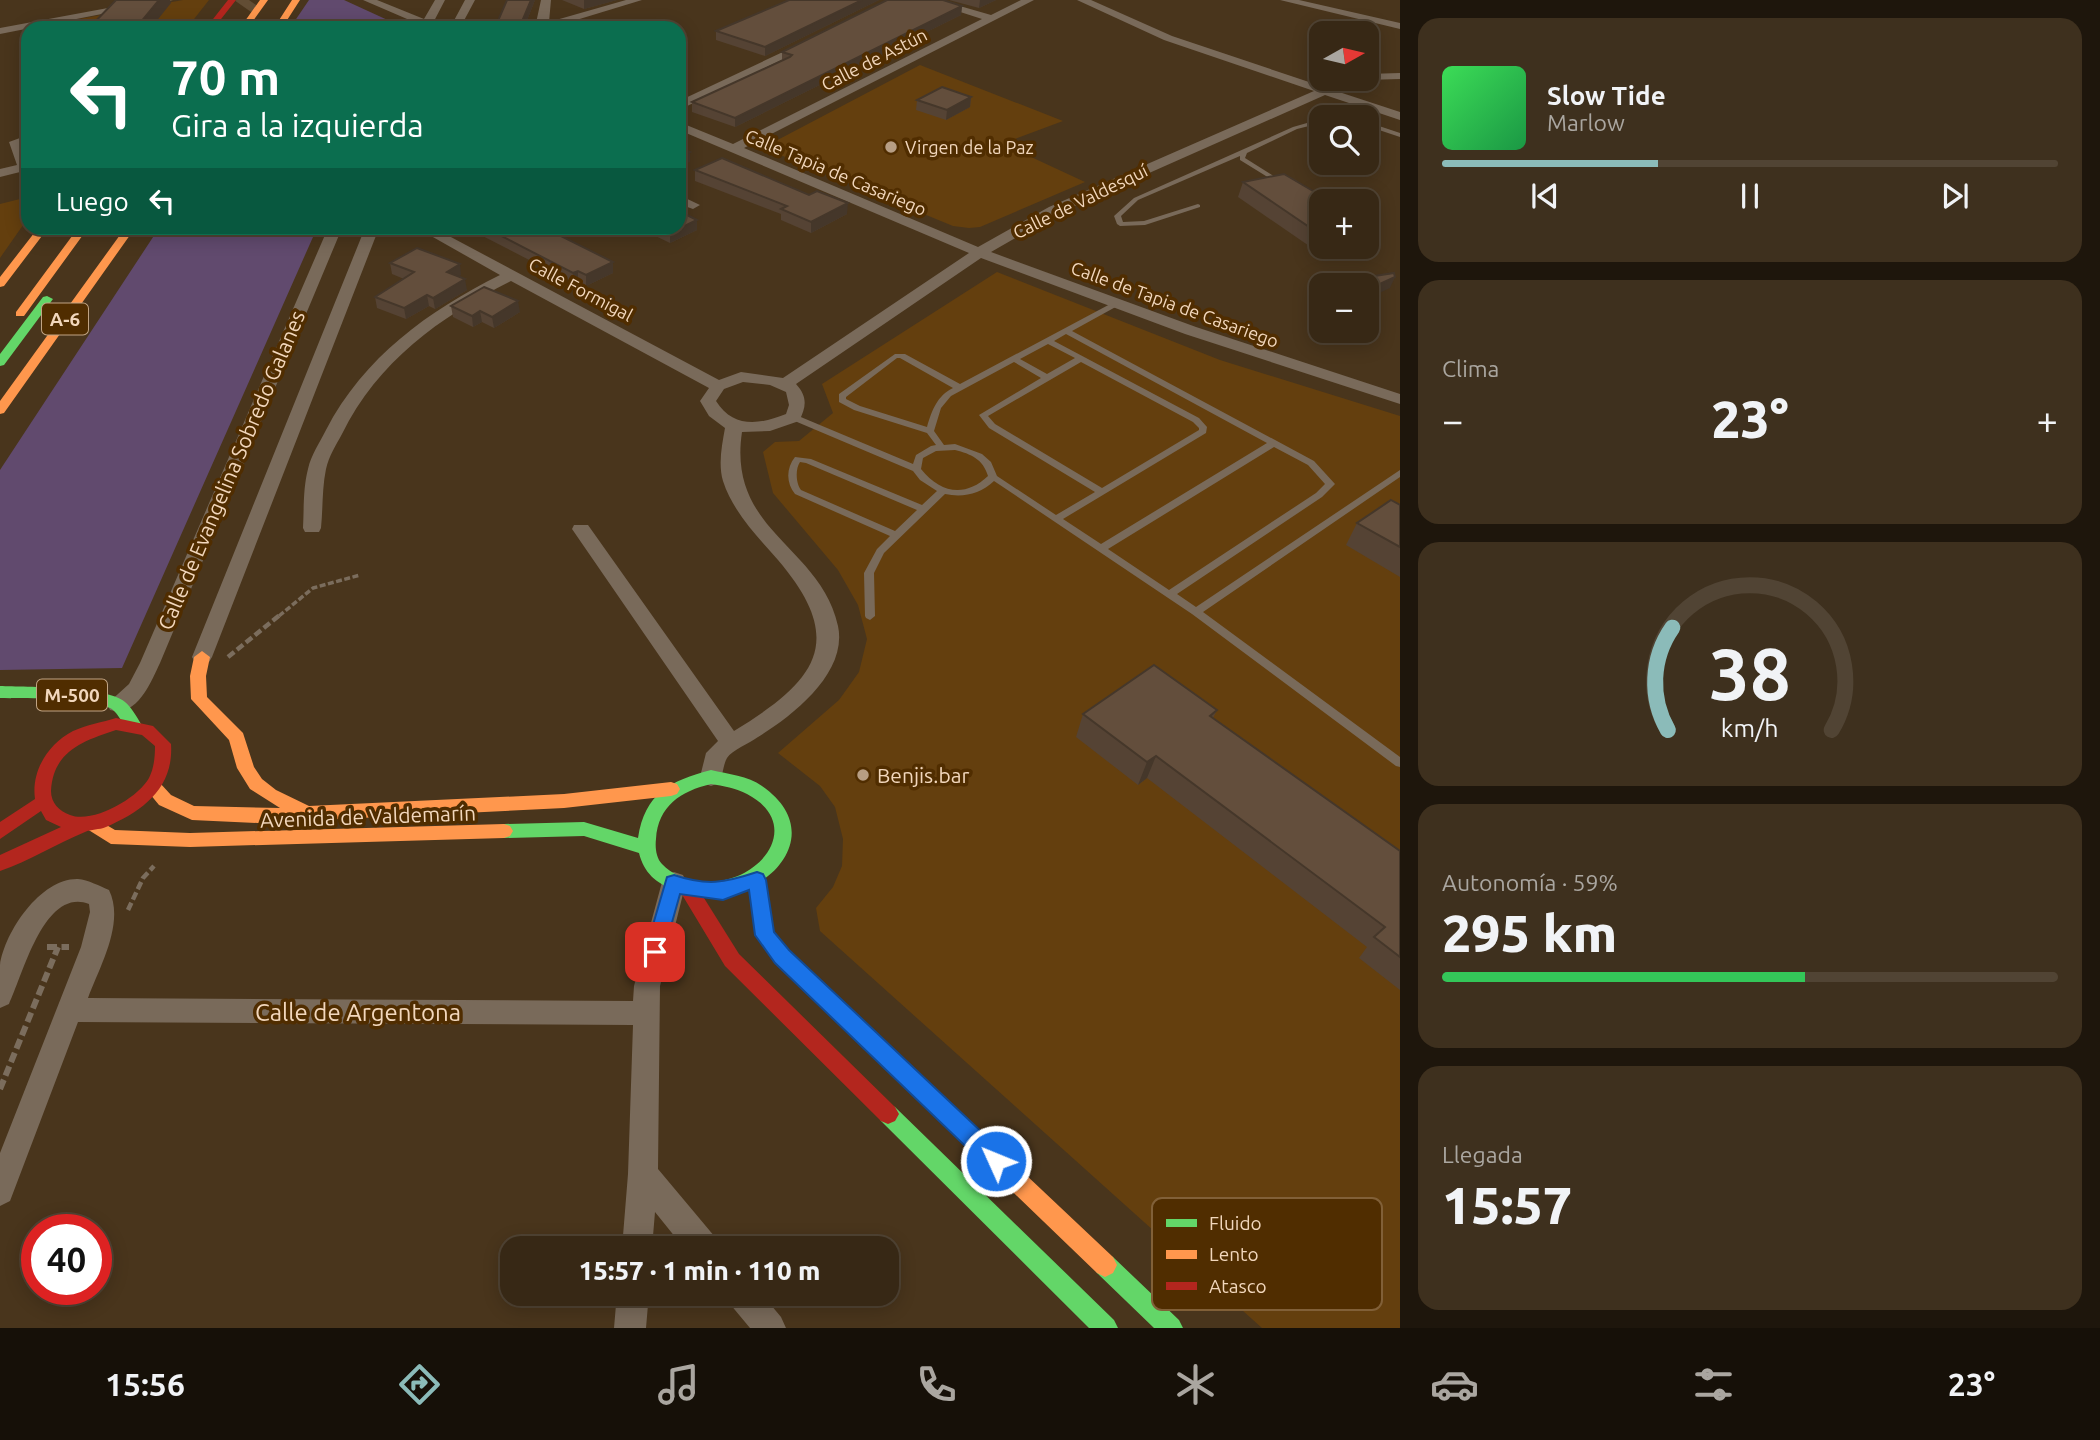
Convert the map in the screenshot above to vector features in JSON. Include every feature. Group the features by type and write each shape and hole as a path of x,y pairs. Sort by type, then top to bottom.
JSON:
{"main road":[{"path":"249,21 264,0"},
{"path":"268,21 282,0"},
{"path":"282,21 296,0"},
{"path":"219,21 238,3"},
{"path":"232,21 238,3"},
{"path":"4,290 39,235"},
{"path":"4,290 54,235"},
{"path":"0,341 78,235"},
{"path":"0,362 95,235"},
{"name":"A-6","path":"0,410 125,235"},
{"path":"200,666 196,688 203,706 232,730 241,743 251,780 265,793 306,813"},
{"name":"M-500","path":"0,692 86,696 118,704 133,724"},
{"name":"M-500","path":"0,705 24,711"},
{"name":"M-500","path":"35,806 31,791 34,774 55,738 66,739 97,726 133,724 150,731 160,740 166,752 166,765 154,788"},
{"path":"680,886 723,892 757,880 777,858 782,830 772,805 748,786 710,777 671,789 648,815 646,848 654,868 680,886 732,960 1106,1328"},
{"path":"0,863 96,828 129,809 154,788"},
{"name":"Avenida de Valdemarín","path":"154,788 164,800 192,813 258,816 564,801 671,789"},
{"path":"0,832 35,806 44,815 96,828"},
{"name":"Avenida de Valdemarín","path":"96,828 248,841 584,830 646,848"},
{"path":"757,880 765,935 782,957 1152,1310"},
{"path":"1152,1310 1171,1328"}],"street":[{"path":"94,0 103,12"},
{"path":"54,21 167,0"},
{"path":"368,0 415,21"},
{"path":"431,21 440,0"},
{"path":"459,21 470,0"},
{"path":"542,21 547,0"},
{"path":"563,21 637,0"},
{"path":"928,0 992,19"},
{"name":"Calle de Astún","path":"735,148 1029,0"},
{"path":"1082,0 1168,38 1309,86"},
{"path":"1285,0 1400,26"},
{"path":"0,31 21,27"},
{"path":"686,103 818,39"},
{"path":"1379,77 1400,76"},
{"path":"1324,91 1400,116"},
{"name":"Calle de Valdesquí","path":"785,384 980,252 1054,210 1324,91"},
{"name":"Calle Tapia de Casariego","path":"686,129 980,252"},
{"path":"21,141 15,142 21,159"},
{"path":"0,173 21,168"},
{"path":"686,202 693,205"},
{"name":"Calle de Evangelina Sobredo Galanes","path":"118,704 137,689 150,663 332,235"},
{"name":"Calle de Evangelina Sobredo Galanes","path":"200,666 369,235"},
{"name":"Calle Formigal","path":"437,235 718,386"},
{"name":"Calle de Tapia de Casariego","path":"980,252 1257,355 1400,398"},
{"path":"312,528 317,468 340,417 373,371 411,334 458,300 512,274"},
{"path":"741,377 765,377 785,384 798,398 799,407 793,417 760,429 722,420 708,401 718,386 741,377"},
{"path":"710,777 717,753 763,723 806,688 826,657 829,621 813,590 747,509 733,484 728,460 734,425"},
{"path":"581,529 731,743"},
{"path":"0,874 65,849 96,828"},
{"path":"638,1236 643,1174 649,975 680,886"},
{"path":"0,996 34,917 47,901 66,890 86,889 100,897 103,912 94,947 0,1191"},
{"name":"Calle de Argentona","path":"70,1010 647,1013"},
{"path":"643,1174 694,1236"},
{"path":"630,1328 632,1306"},
{"path":"752,1306 770,1328"}],"lane":[{"path":"1198,205 1145,223 1120,224 1117,216 1136,199 1294,128 1309,124"},
{"path":"1379,128 1400,135"},
{"path":"1244,152 1242,159 1288,187"},
{"path":"930,431 937,408 948,394 1117,304"},
{"path":"1068,332 1311,463 1330,484 1319,495 1170,594"},
{"path":"1050,342 1196,420 1203,427 1203,431 1058,518"},
{"path":"942,448 930,431 857,408 842,400 844,392 895,356 902,356 960,388"},
{"path":"1081,358 985,412 985,420 1102,492"},
{"path":"1015,359 1047,377"},
{"path":"793,417 916,469 924,482 942,491 964,494 983,488 993,477"},
{"path":"1102,548 1272,444"},
{"path":"916,469 919,457 942,448 955,447 976,452 990,463 993,477 1196,612 1400,763"},
{"path":"897,535 798,492 793,486 793,465 798,459 808,461 922,509"},
{"path":"1196,612 1400,473"},
{"path":"870,616 869,573 880,551 942,491"}],"path":[{"path":"200,666 216,666 313,588 360,575"},
{"path":"0,1089 58,947"}],"shaded area":[{"path":"183,0 209,0 192,21 68,21"},
{"path":"309,0 344,0 390,21 295,21"},
{"name":"Virgen de la Paz","path":"920,65 1063,121 1012,140 1016,150 1085,182 980,227 969,228 953,226 766,149 768,145"},
{"path":"21,199 21,228 0,258 0,204"},
{"path":"154,235 314,235 122,668 0,670 0,470"},
{"path":"997,272 1220,360 1400,416 1400,1328 1262,1328 1242,1310 1382,1310 1382,1198 1152,1198 1152,1229 820,931 816,908 833,887 842,866 843,839 835,807 820,786 778,753 839,700 859,672 867,639 858,605 838,570 773,493 763,452 775,442 799,441 833,413 822,384"}],"building":[{"path":"116,0 159,0 142,21 96,21"},
{"path":"507,0 531,0 522,21 498,21"},
{"path":"789,0 862,0 765,47 716,31"},
{"path":"887,0 943,0 962,6 735,118 692,102 790,57 792,55 782,52"},
{"path":"942,87 971,97 947,110 917,100"},
{"path":"722,158 809,195 817,191 848,203 811,222 781,209 787,206 695,170"},
{"path":"1284,174 1310,189 1309,227 1243,182"},
{"path":"686,214 697,220 686,225"},
{"path":"500,235 559,235 613,262 586,275 578,271 573,273"},
{"path":"417,248 460,264 447,272 465,279 433,298 427,295 404,308 375,297 414,272 390,263"},
{"path":"1394,273 1395,277 1379,284 1379,275"},
{"path":"484,287 518,301 492,317 480,311 472,316 451,306"},
{"path":"1391,500 1400,505 1400,547 1357,523"},
{"path":"1154,665 1217,710 1210,716 1400,851 1400,957 1374,937 1385,927 1156,756 1147,762 1083,714"}],"tunnel":[{"path":"244,7 249,0"}],"traffic: fast":[{"path":"0,362 47,299"},
{"path":"0,692 86,696 118,704 133,724"},
{"path":"711,777 757,791 775,808 782,827 781,846 772,863 756,877 736,887 712,891 686,887 661,874 650,861 647,841 654,812 667,795 686,784 711,777"},
{"path":"504,831 584,829 646,848"},
{"path":"888,1114 1106,1328"},
{"path":"1105,1265 1152,1310"},
{"path":"1152,1310 1171,1328"}],"traffic: slow":[{"path":"249,21 264,0"},
{"path":"282,21 296,0"},
{"path":"0,284 38,235"},
{"path":"20,314 78,235"},
{"path":"0,410 125,235"},
{"path":"202,657 198,676 199,699 237,737 246,768 256,784 270,795 304,812"},
{"path":"154,788 165,800 192,813 258,816 564,801 671,789"},
{"path":"93,824 111,837 190,840 504,831"},
{"path":"757,880 765,935 782,957 1105,1265"}],"traffic: jam":[{"path":"216,21 232,0"},
{"path":"116,724 147,730 163,744 163,761 154,785 135,804 99,822 71,824 52,815 43,797 43,776 55,754 79,736 116,724"},
{"path":"0,832 35,806"},
{"path":"0,863 84,824"},
{"path":"687,888 732,960 888,1114"}],"place":[{"name":"Virgen de la Paz","path":"891,147"},
{"name":"Benjis.bar","path":"863,775"}],"route":[{"path":"655,952 674,883 687,888 723,892 757,880 765,935 782,957 996,1161"}]}
